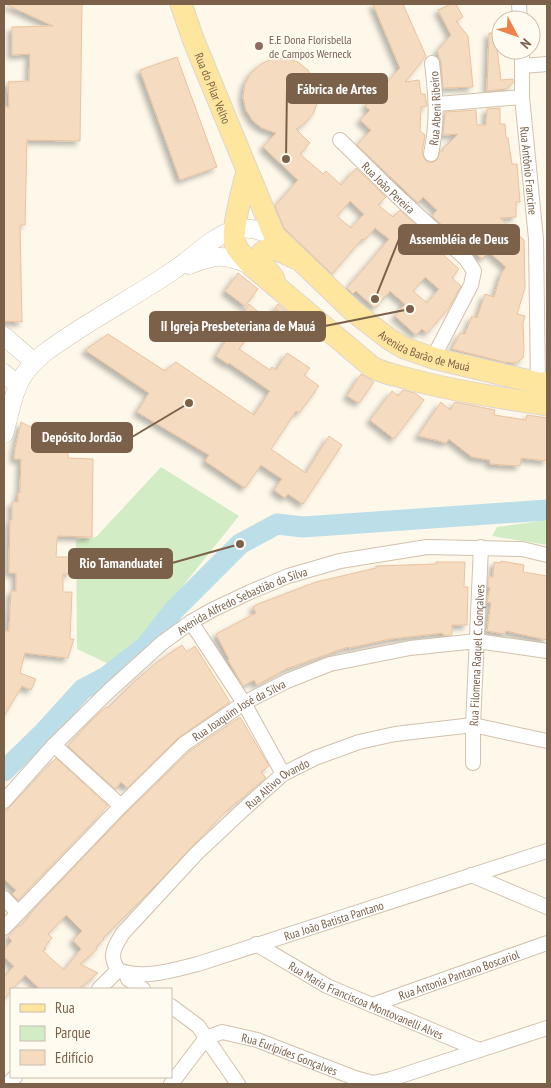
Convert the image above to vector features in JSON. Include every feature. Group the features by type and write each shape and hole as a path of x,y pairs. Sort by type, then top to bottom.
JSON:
{"main road":[{"name":"Rua do Pilar Velho","path":"181,4 193,39 274,235"},
{"path":"247,171 235,230 235,243 252,266"},
{"name":"Avenida Barão de Mauá","path":"274,235 353,311 389,339 404,348 433,358 543,383"},
{"path":"275,285 274,277 261,262 261,254 264,251 273,248 302,261"},
{"name":"Avenida Barão de Mauá","path":"252,266 382,373 440,387 547,405"}],"street":[{"name":"Rua Antônio Francine","path":"523,60 522,97 542,238 543,383"},
{"name":"Rua Abeni Ribeiro","path":"431,154 435,136 437,104 432,63"},
{"path":"523,66 547,64"},
{"path":"437,104 522,97"},
{"name":"Rua João Pereira","path":"340,140 397,196 466,259 474,271 471,285 433,358"},
{"name":"Avenida Barão de Mauá","path":"4,434 18,385 34,362 48,350 102,314 175,270 221,235 235,230 260,230 274,235"},
{"name":"Avenida Barão de Mauá","path":"175,270 207,258 221,256 232,257 252,266"},
{"path":"4,336 34,362"},
{"path":"4,373 18,385"},
{"name":"Avenida Alfredo Sebastião da Silva","path":"4,801 54,745 110,690 162,643 212,610 288,576 340,561 427,547 522,549 547,555"},
{"name":"Rua Filomena Raquel C. Gonçalves","path":"473,763 481,547"},
{"path":"192,622 244,703 283,774"},
{"name":"Rua Joaquim José da Silva","path":"4,928 121,806 184,744 244,703 287,681 330,664 410,648 477,640 547,650"},
{"name":"Rua Altivo Ovando","path":"122,971 113,962 112,955 116,943 123,933 197,852 283,774 316,758 358,742 395,734 473,726 547,741"},
{"path":"54,745 121,806"},
{"name":"Rua João Batista Pantano","path":"122,971 138,975 165,972 198,964 547,851"},
{"path":"472,874 547,907"},
{"path":"4,898 18,913"},
{"name":"Rua Antonia Pantano Boscariol","path":"372,1005 547,943"},
{"name":"Rua Maria Franciscoa Montovanelli Alves","path":"256,944 327,986 479,1050"},
{"path":"100,988 122,971 128,979 141,988"},
{"path":"172,1007 198,1026 238,1084"},
{"path":"373,1083 392,1079 547,1028"},
{"name":"Rua Euripides Gonçalves","path":"206,1038 222,1032 239,1035 373,1083"},
{"path":"171,1084 206,1038"}],"green space":[{"path":"161,467 239,516 117,668 77,649 76,540 96,537"},
{"path":"547,520 547,545 492,536 497,527"}],"building":[{"path":"5,4 82,4 80,141 27,140 25,225 20,225 22,322 4,321 4,107 9,107 8,82 29,81 30,54 12,55 12,27 53,26"},
{"path":"373,4 403,4 426,56 405,82 419,80 421,94 425,94 427,106 421,107 420,131 425,135 422,153 426,161 430,163 437,160 440,151 443,151 458,134 443,135 445,112 476,110 477,125 486,125 487,109 500,108 500,124 505,124 512,164 517,164 520,202 516,202 516,217 500,218 524,240 525,288 517,314 525,316 523,323 524,349 523,358 516,363 504,362 452,349 460,333 465,334 472,316 477,318 485,294 494,297 501,274 506,267 489,252 482,259 432,216 437,210 423,197 418,203 357,145 371,130 360,120 370,110 365,106 400,68"},
{"path":"451,4 456,4 463,17 456,21 468,36 473,87 443,88 441,62 437,51 451,35 438,10"},
{"path":"489,33 491,33 491,60 498,60 501,80 513,79 513,83 506,89 487,91"},
{"path":"177,57 217,167 180,180 140,70"},
{"path":"285,58 298,62 308,70 315,81 318,92 317,104 313,114 296,129 310,143 300,154 323,174 326,171 341,185 356,168 386,197 378,205 393,217 400,210 459,269 452,278 461,286 449,308 427,333 422,329 416,335 395,316 405,304 390,291 375,308 356,291 353,294 347,288 389,239 375,228 364,240 362,239 332,274 284,228 275,206 298,180 263,147 276,133 262,128 253,121 246,110 243,97 245,84 251,73 261,64 272,59","holes":["350,201 364,214 351,228 337,216","425,277 439,289 427,303 413,291"]},
{"path":"238,273 258,289 245,306 225,291"},
{"path":"249,304 262,315 239,349 270,370 272,367 276,370 287,353 310,368 304,375 319,386 299,413 296,411 271,449 306,473 329,436 342,445 303,504 288,494 285,498 274,490 282,479 261,465 245,488 205,461 209,455 137,412 149,393 85,350 108,334 165,371 176,362 254,415 270,391 216,356"},
{"path":"278,304 292,316 290,320 275,308"},
{"path":"361,374 374,382 359,403 347,396"},
{"path":"403,390 415,393 424,400 394,439 370,420 392,391 398,396"},
{"path":"441,402 450,410 455,402 495,410 494,415 526,420 527,415 547,418 547,461 521,458 520,466 490,464 490,460 472,457 449,439 446,443 418,436"},
{"path":"21,422 47,436 45,443 68,443 68,458 93,459 92,537 58,536 57,539 56,557 70,557 70,574 63,574 63,592 72,592 70,639 74,639 68,658 25,653 20,673 36,679 31,690 22,686 4,716 4,631 9,631 11,591 16,591 16,573 9,573 10,520 12,520 12,502 18,502 18,493 20,493 21,459 14,459"},
{"path":"501,561 524,565 523,572 547,576 547,640 506,631 505,634 487,631 491,603 487,602 490,588 488,587 488,577 493,577 494,562 501,563"},
{"path":"436,562 465,562 464,587 468,587 467,625 452,625 452,635 443,635 443,633 390,639 348,647 286,669 257,685 254,680 243,686 216,634 256,613 253,607 258,604 316,582 376,568 376,566 436,564"},
{"path":"182,645 187,652 195,646 230,702 178,738 127,788 121,782 115,789 68,746 90,722 106,707 108,708 134,682 156,663"},
{"path":"240,717 269,766 261,772 266,778 225,812 103,938 96,947 97,949 80,964 98,973 80,988 39,988 25,975 14,988 10,988 10,992 4,999 4,977 14,966 4,957 4,950 12,941 8,937 19,925 21,926 37,906 127,812 190,751","holes":["66,915 82,931 73,940 81,949 64,970 43,951 52,938 48,934"]},
{"path":"56,758 108,806 18,900 12,894 16,890 4,879 4,813"}],"waterway":[{"path":"4,771 43,733 83,689 106,677 146,646 174,610 240,544 277,524 303,527 547,510"}],"place":[{"name":"E.E Dona Florisbella de Campos Werneck","path":"259,46"},
{"name":"Fábrica de Artes","path":"286,159"},
{"name":"Assembléia de Deus","path":"375,299"},
{"name":"II Igreja Presbeteriana de Mauá","path":"410,309"},
{"name":"Depósito Jordão","path":"189,403"},
{"name":"Rio Tamanduateí","path":"240,544"}]}
